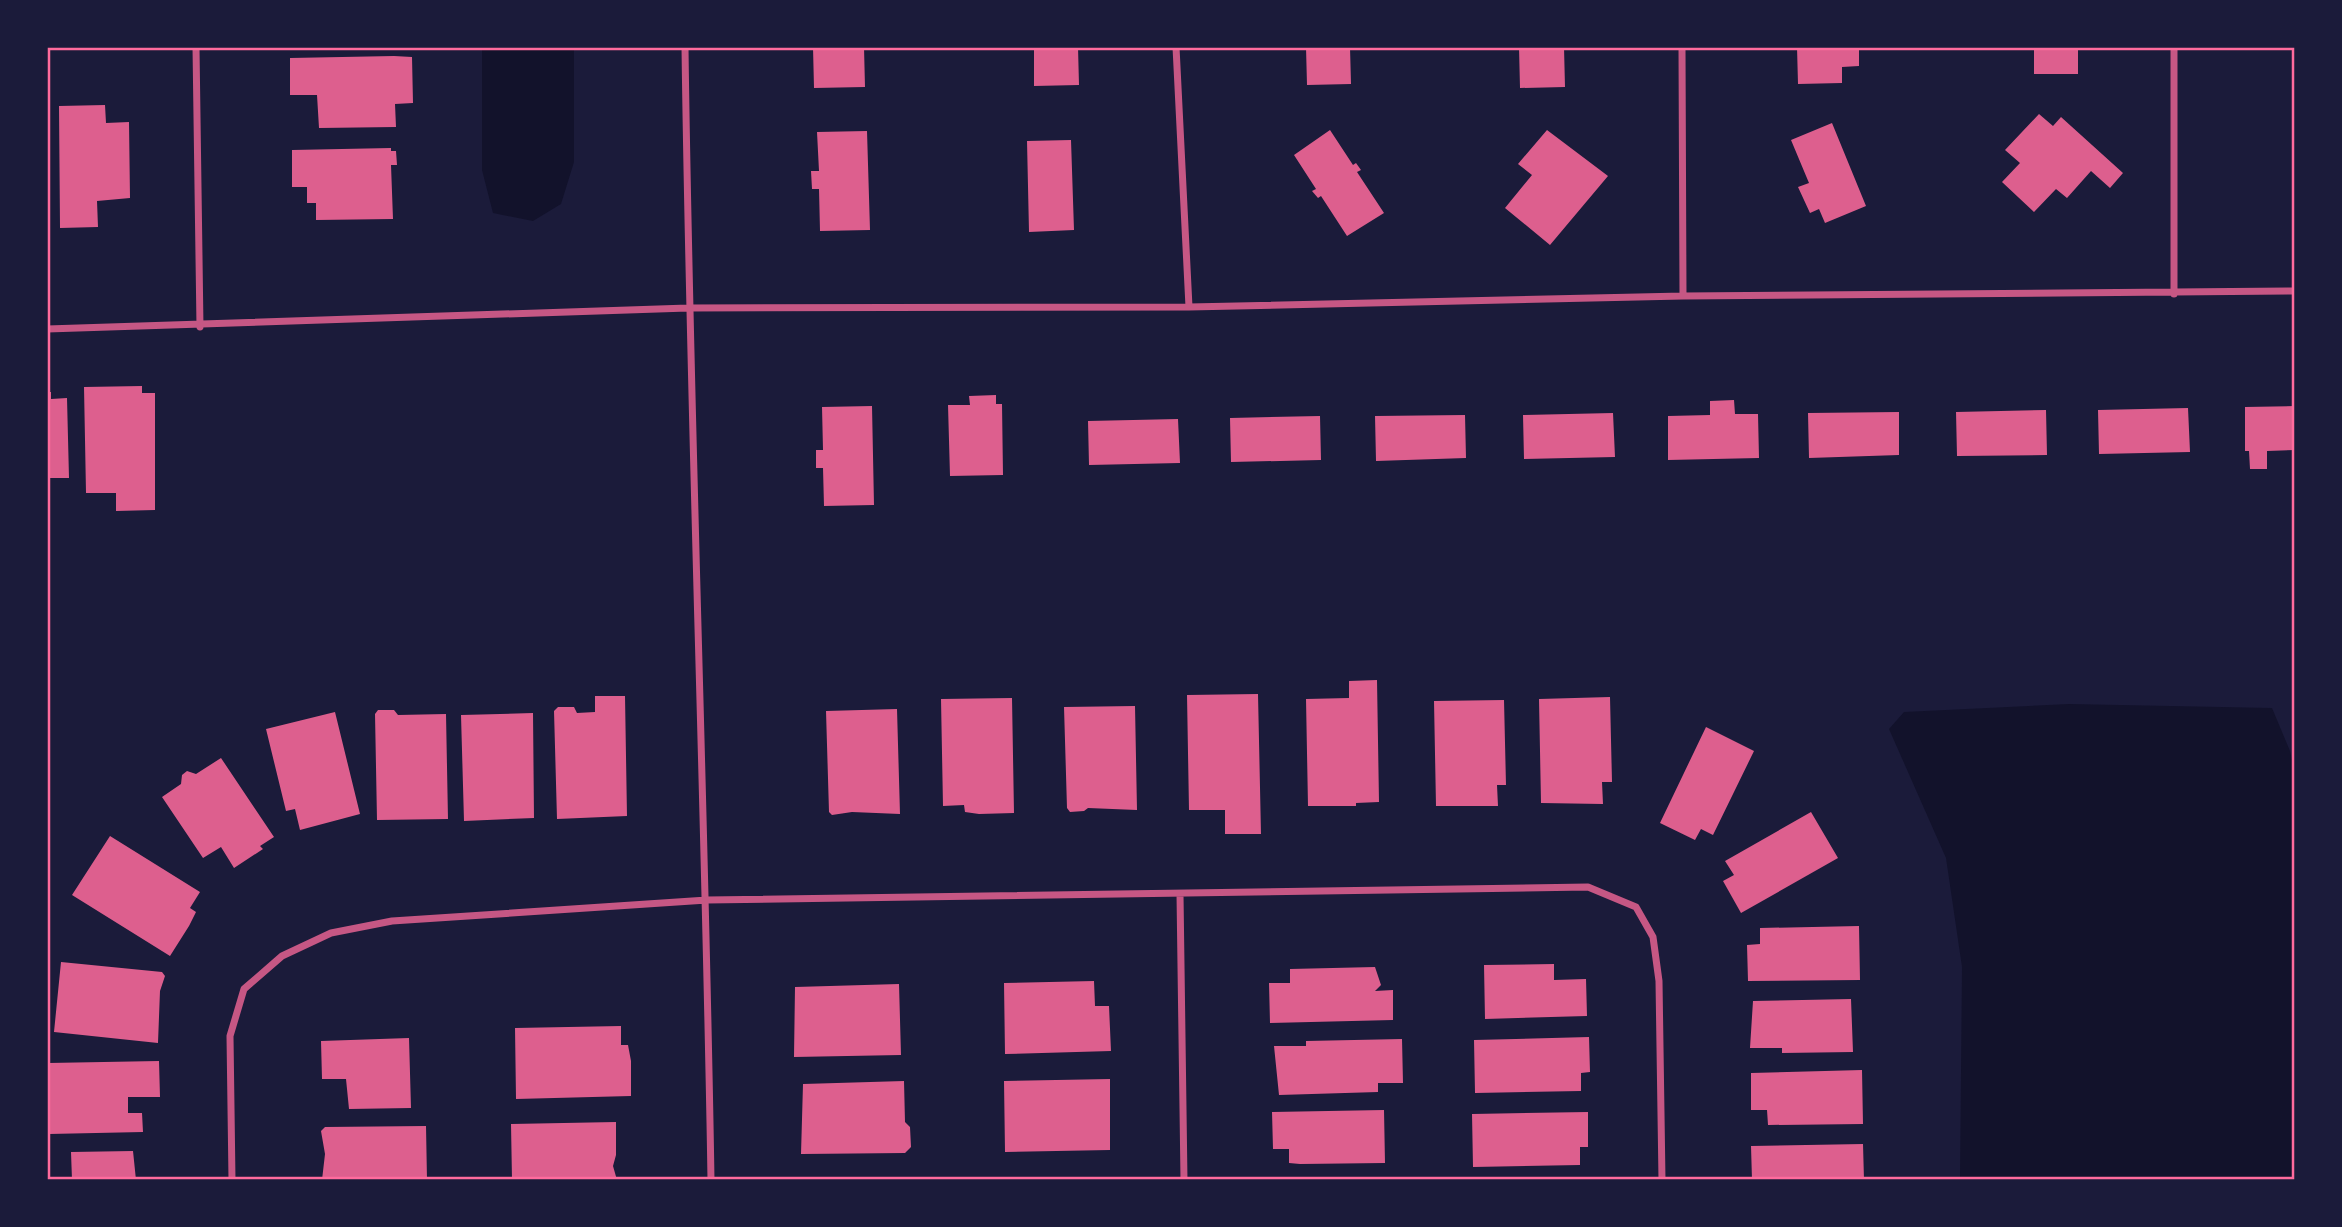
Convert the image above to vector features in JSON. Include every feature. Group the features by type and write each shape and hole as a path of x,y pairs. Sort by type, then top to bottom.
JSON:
{"street":[{"path":"196,47 200,327"},
{"path":"685,47 688,308 706,901 711,1180"},
{"path":"1176,47 1189,307"},
{"path":"1682,47 1683,296"},
{"path":"2174,47 2174,294"},
{"path":"47,329 200,327 688,308 1189,307 1683,296 2295,291"},
{"path":"232,1180 230,1036 244,989 282,956 331,933 392,921 706,901 1588,887 1636,907 1653,937 1659,981 1662,1180"},
{"path":"1180,894 1184,1180"}],"shaded area":[{"path":"482,47 574,47 574,162 561,204 533,221 493,213 482,170"},
{"path":"2069,704 2272,708 2290,751 2295,773 2295,1180 1960,1180 1962,967 1946,858 1889,729 1904,712"}],"building":[{"path":"813,47 864,47 865,87 814,88"},
{"path":"1034,47 1078,47 1079,85 1034,86"},
{"path":"1306,47 1350,47 1351,84 1307,85"},
{"path":"1519,47 1564,47 1565,87 1520,88"},
{"path":"1797,47 1859,47 1859,66 1842,67 1842,83 1798,84"},
{"path":"2034,47 2078,47 2078,74 2034,74"},
{"path":"412,57 413,103 395,104 396,127 319,128 317,95 290,95 290,58"},
{"path":"105,105 106,123 129,122 130,198 97,201 98,227 60,228 59,106"},
{"path":"2039,114 2053,126 2061,117 2123,173 2110,188 2091,171 2067,198 2056,189 2034,212 2002,182 2020,163 2005,150"},
{"path":"1832,123 1866,206 1825,223 1819,209 1810,213 1798,187 1809,183 1791,140"},
{"path":"1330,130 1353,165 1356,163 1361,170 1357,172 1384,213 1347,236 1321,196 1318,198 1312,191 1316,189 1294,155"},
{"path":"1547,130 1608,176 1550,245 1505,208 1532,175 1518,164"},
{"path":"867,131 870,230 820,231 819,189 812,189 811,171 819,171 817,132"},
{"path":"1071,140 1074,230 1029,232 1027,141"},
{"path":"391,148 391,151 396,151 397,165 391,165 393,219 316,220 316,203 307,203 307,187 292,187 292,150"},
{"path":"142,386 142,393 155,393 155,510 116,511 116,493 86,493 84,387"},
{"path":"47,392 51,392 51,399 67,398 69,478 47,478"},
{"path":"996,395 996,404 1002,404 1003,475 950,476 948,405 970,405 969,396"},
{"path":"1734,400 1735,414 1758,414 1759,458 1668,460 1668,416 1710,415 1710,401"},
{"path":"872,406 874,505 824,506 823,468 816,468 816,450 823,450 822,407"},
{"path":"2295,406 2295,450 2267,451 2267,469 2250,469 2249,451 2245,451 2245,407"},
{"path":"2188,408 2190,452 2099,454 2098,410"},
{"path":"2046,410 2047,455 1957,456 1956,412"},
{"path":"1899,412 1899,455 1809,458 1808,413"},
{"path":"1613,413 1615,457 1524,459 1523,415"},
{"path":"1465,415 1466,458 1376,461 1375,416"},
{"path":"1320,416 1321,460 1231,462 1230,418"},
{"path":"1178,419 1180,463 1089,465 1088,421"},
{"path":"1377,680 1379,802 1356,803 1356,806 1308,806 1306,699 1349,698 1349,681"},
{"path":"1258,694 1261,834 1225,834 1225,810 1189,810 1187,695"},
{"path":"595,696 625,696 627,816 557,819 554,711 558,707 574,707 577,713 595,712"},
{"path":"1610,697 1612,782 1602,782 1603,804 1541,803 1539,699"},
{"path":"1012,698 1014,813 979,814 965,812 964,805 943,806 941,699"},
{"path":"1504,700 1506,785 1497,785 1498,806 1436,806 1434,701"},
{"path":"1135,706 1137,810 1088,808 1070,812 1067,808 1064,707"},
{"path":"897,709 900,814 852,812 832,815 829,812 826,711"},
{"path":"378,710 394,710 398,715 446,714 448,819 377,820 375,714"},
{"path":"335,712 360,814 300,830 295,809 286,811 266,729"},
{"path":"533,713 534,818 464,821 461,715"},
{"path":"1706,727 1754,751 1713,835 1701,829 1695,840 1660,823"},
{"path":"221,758 274,837 260,846 263,849 234,868 221,847 203,858 162,797 181,784 182,775 187,771 196,774"},
{"path":"1811,812 1838,858 1741,913 1723,881 1734,875 1725,861"},
{"path":"110,836 200,892 190,908 196,912 170,956 72,895"},
{"path":"1859,926 1860,980 1748,981 1747,945 1760,944 1760,928"},
{"path":"61,962 162,972 165,976 160,991 158,1043 54,1032"},
{"path":"1554,964 1554,980 1586,979 1587,1016 1485,1019 1484,965"},
{"path":"1375,967 1381,985 1375,991 1393,990 1393,1020 1270,1023 1269,983 1290,983 1290,969"},
{"path":"1094,981 1095,1006 1109,1006 1111,1051 1005,1054 1004,983"},
{"path":"899,984 901,1055 794,1057 795,987"},
{"path":"1851,999 1853,1052 1782,1053 1782,1048 1750,1048 1753,1001"},
{"path":"621,1026 621,1045 628,1045 631,1061 631,1096 516,1099 515,1028"},
{"path":"1589,1037 1590,1072 1581,1073 1581,1091 1475,1093 1474,1040"},
{"path":"409,1038 411,1108 349,1109 346,1079 322,1079 321,1041"},
{"path":"1402,1039 1403,1083 1378,1083 1378,1092 1279,1095 1274,1046 1306,1046 1306,1041"},
{"path":"159,1061 160,1097 128,1097 128,1113 142,1113 143,1132 49,1134 48,1063"},
{"path":"1862,1070 1863,1124 1768,1125 1767,1110 1751,1110 1751,1073"},
{"path":"1110,1079 1110,1150 1005,1152 1004,1081"},
{"path":"904,1081 905,1122 910,1127 911,1147 905,1153 801,1154 803,1084"},
{"path":"1384,1110 1385,1163 1289,1163 1289,1149 1273,1149 1272,1112"},
{"path":"1588,1112 1588,1147 1580,1147 1580,1165 1473,1167 1472,1114"},
{"path":"616,1122 616,1155 613,1166 617,1180 512,1180 511,1124"},
{"path":"426,1126 427,1180 322,1180 325,1154 321,1131 325,1127"},
{"path":"1863,1144 1864,1180 1752,1180 1751,1146"},
{"path":"133,1151 136,1180 72,1180 71,1152"}]}
